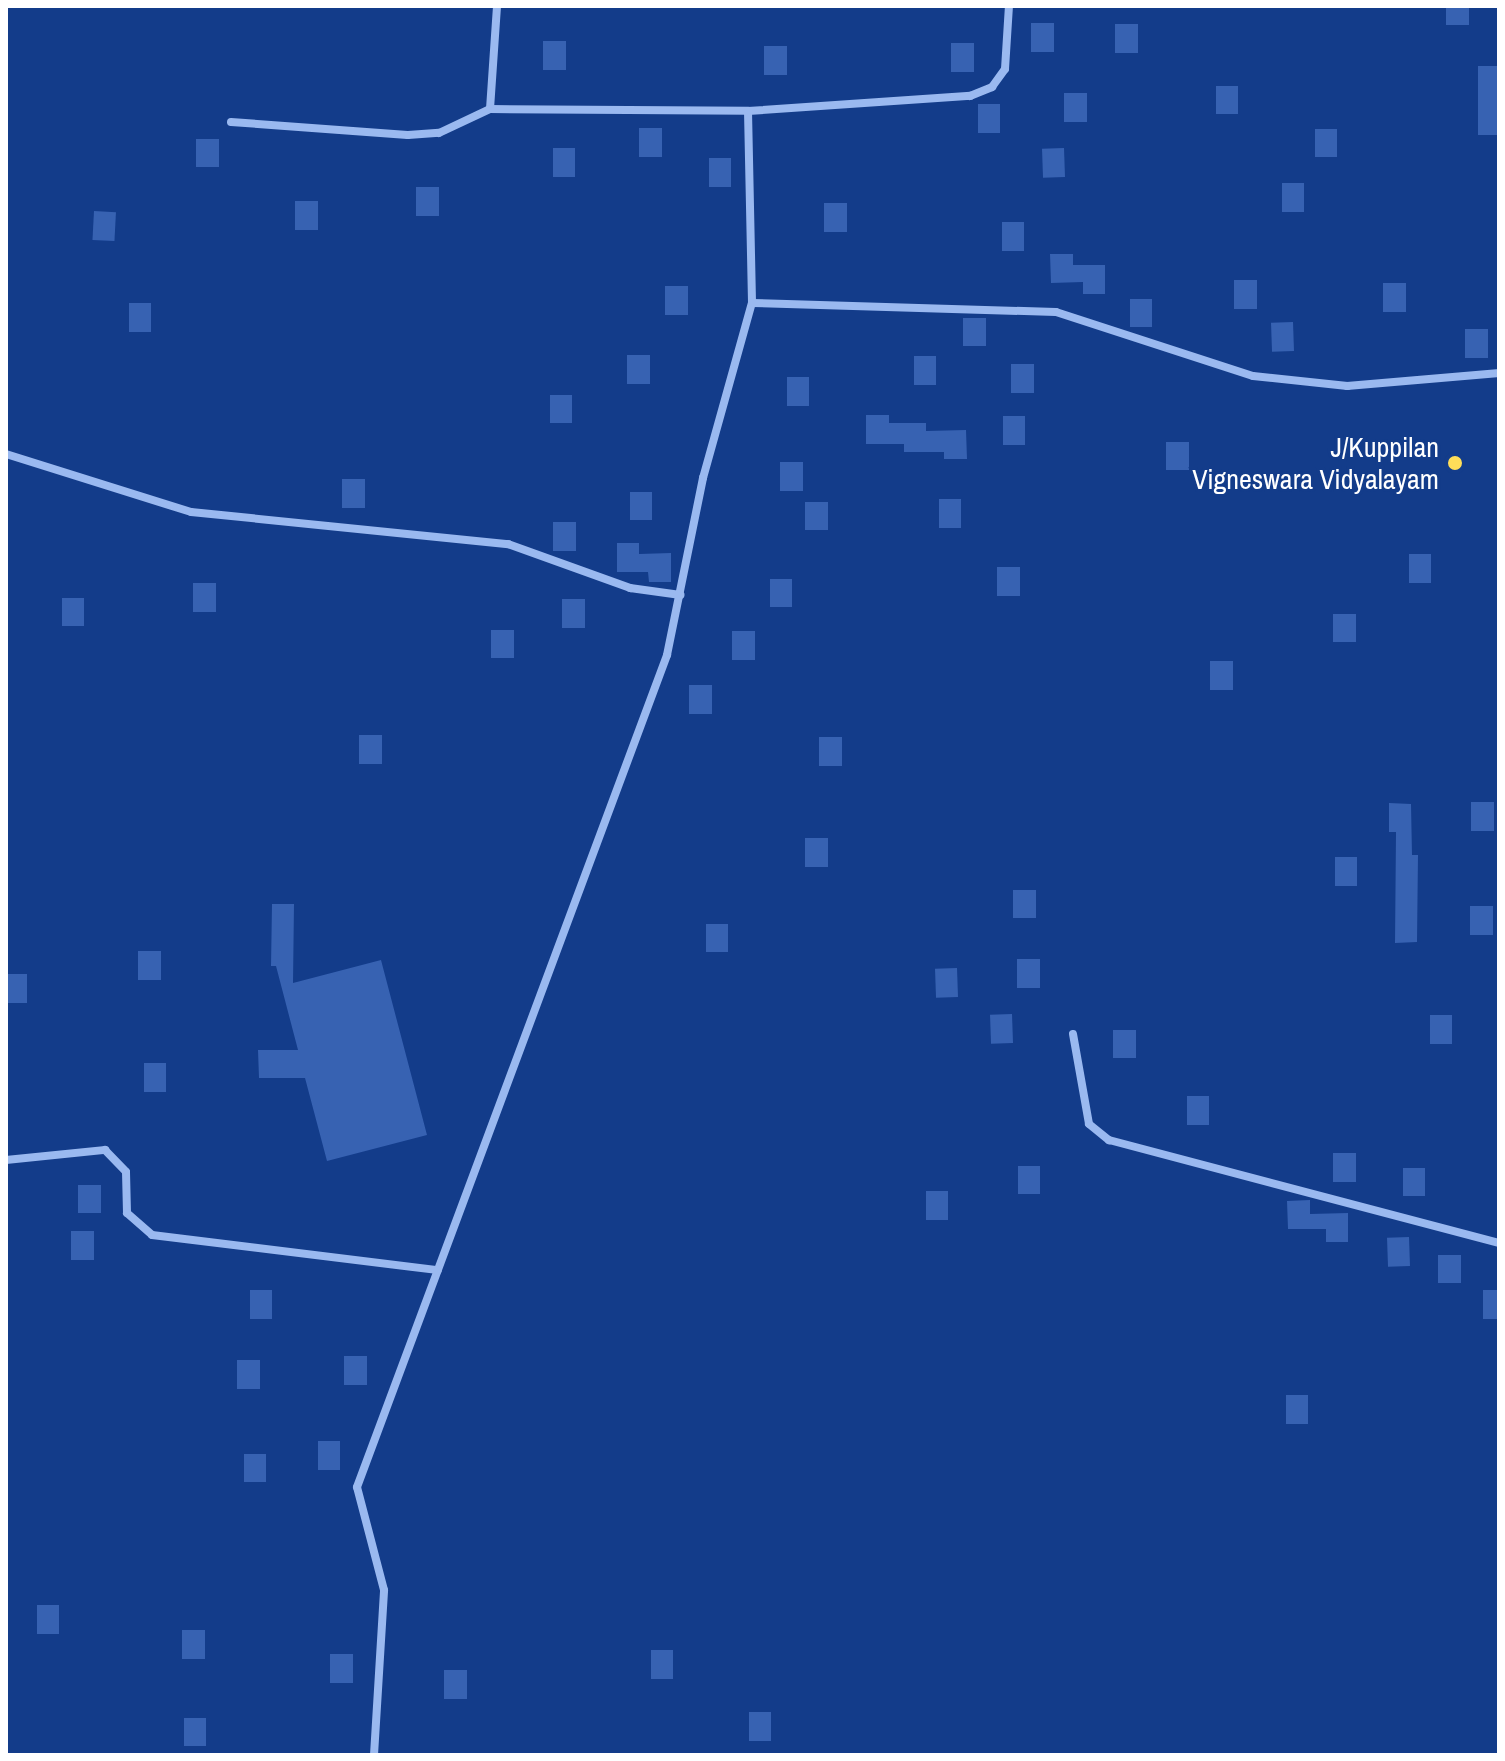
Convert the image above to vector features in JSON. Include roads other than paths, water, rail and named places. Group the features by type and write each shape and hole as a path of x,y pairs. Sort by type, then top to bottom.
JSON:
{"street":[{"path":"490,109 497,6"},
{"path":"231,122 423,134 439,133 490,109 748,111 970,96 992,87 1005,69 1009,6"},
{"path":"374,1755 384,1590 357,1487 667,655 703,478 752,303 748,111"},
{"path":"752,303 1056,312 1253,376 1347,386 1499,373"},
{"path":"6,454 191,512 508,544 630,588 681,595"},
{"path":"1073,1034 1089,1124 1109,1140 1499,1243"},
{"path":"6,1160 105,1150 126,1172 127,1213 152,1235 438,1270"}],"place":[{"name":"J/Kuppilan Vigneswara Vidyalayam","path":"1455,463"}]}
